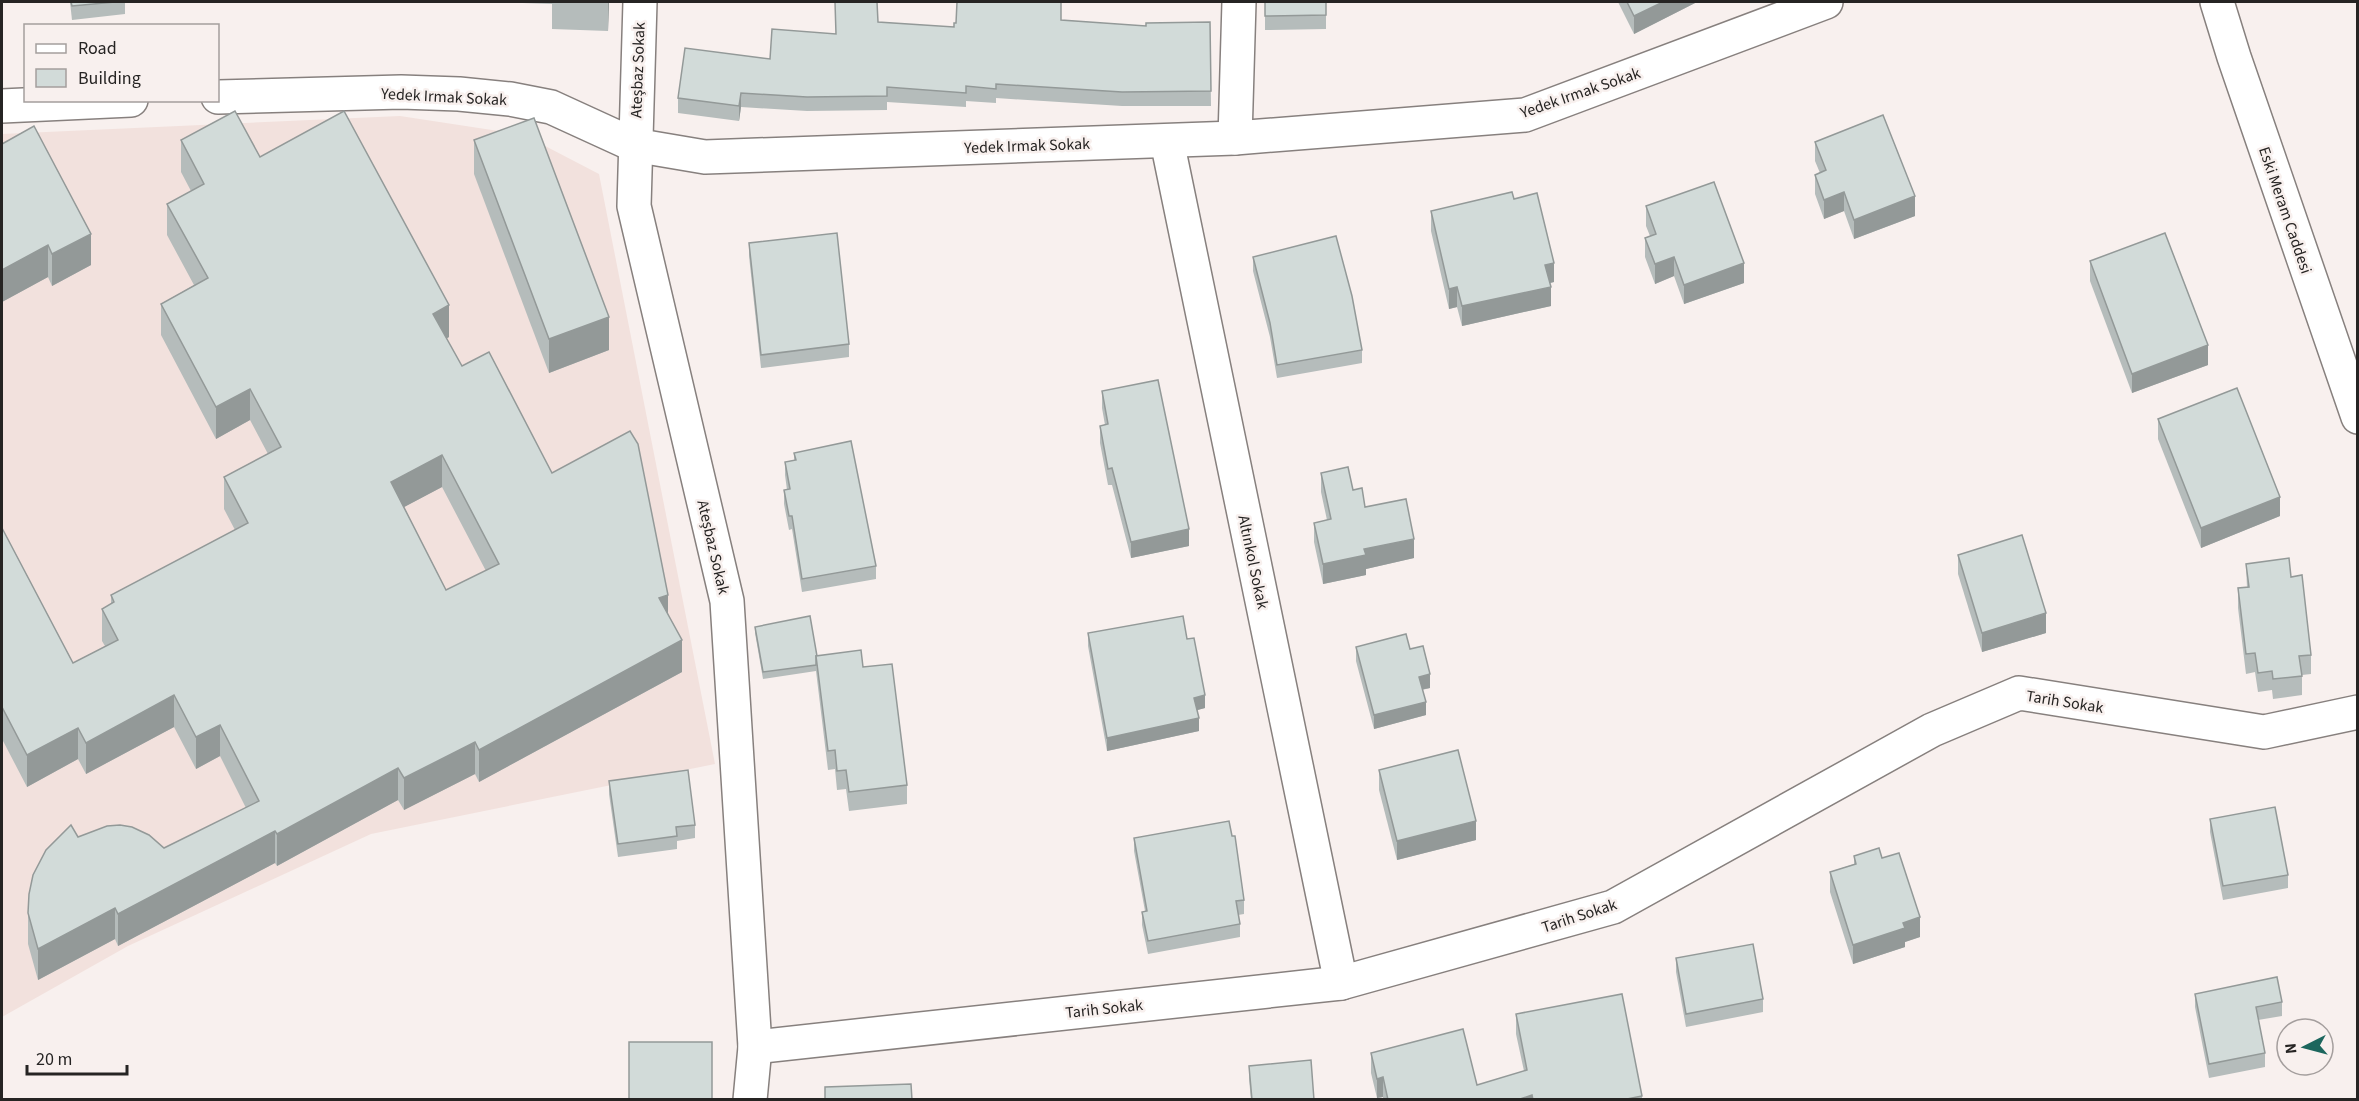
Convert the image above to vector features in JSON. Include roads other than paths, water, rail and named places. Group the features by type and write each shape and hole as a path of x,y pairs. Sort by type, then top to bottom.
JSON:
{"street":[{"name":"Ateşbaz Sokak","path":"640,2 634,206 727,601 755,1047 750,1100"},
{"path":"1235,138 1239,2"},
{"name":"Yedek Irmak Sokak","path":"219,97 392,92 459,94 510,99 551,108 634,145 705,157 1235,138 1525,115 1826,2"},
{"name":"Eski Meram Caddesi","path":"2217,2 2358,417"},
{"path":"2,106 88,102"},
{"name":"Altınkol Sokak","path":"1167,141 1341,983"},
{"name":"Tarih Sokak","path":"755,1047 1341,983 1612,907 1932,730 2019,693 2264,732 2358,712"}]}
